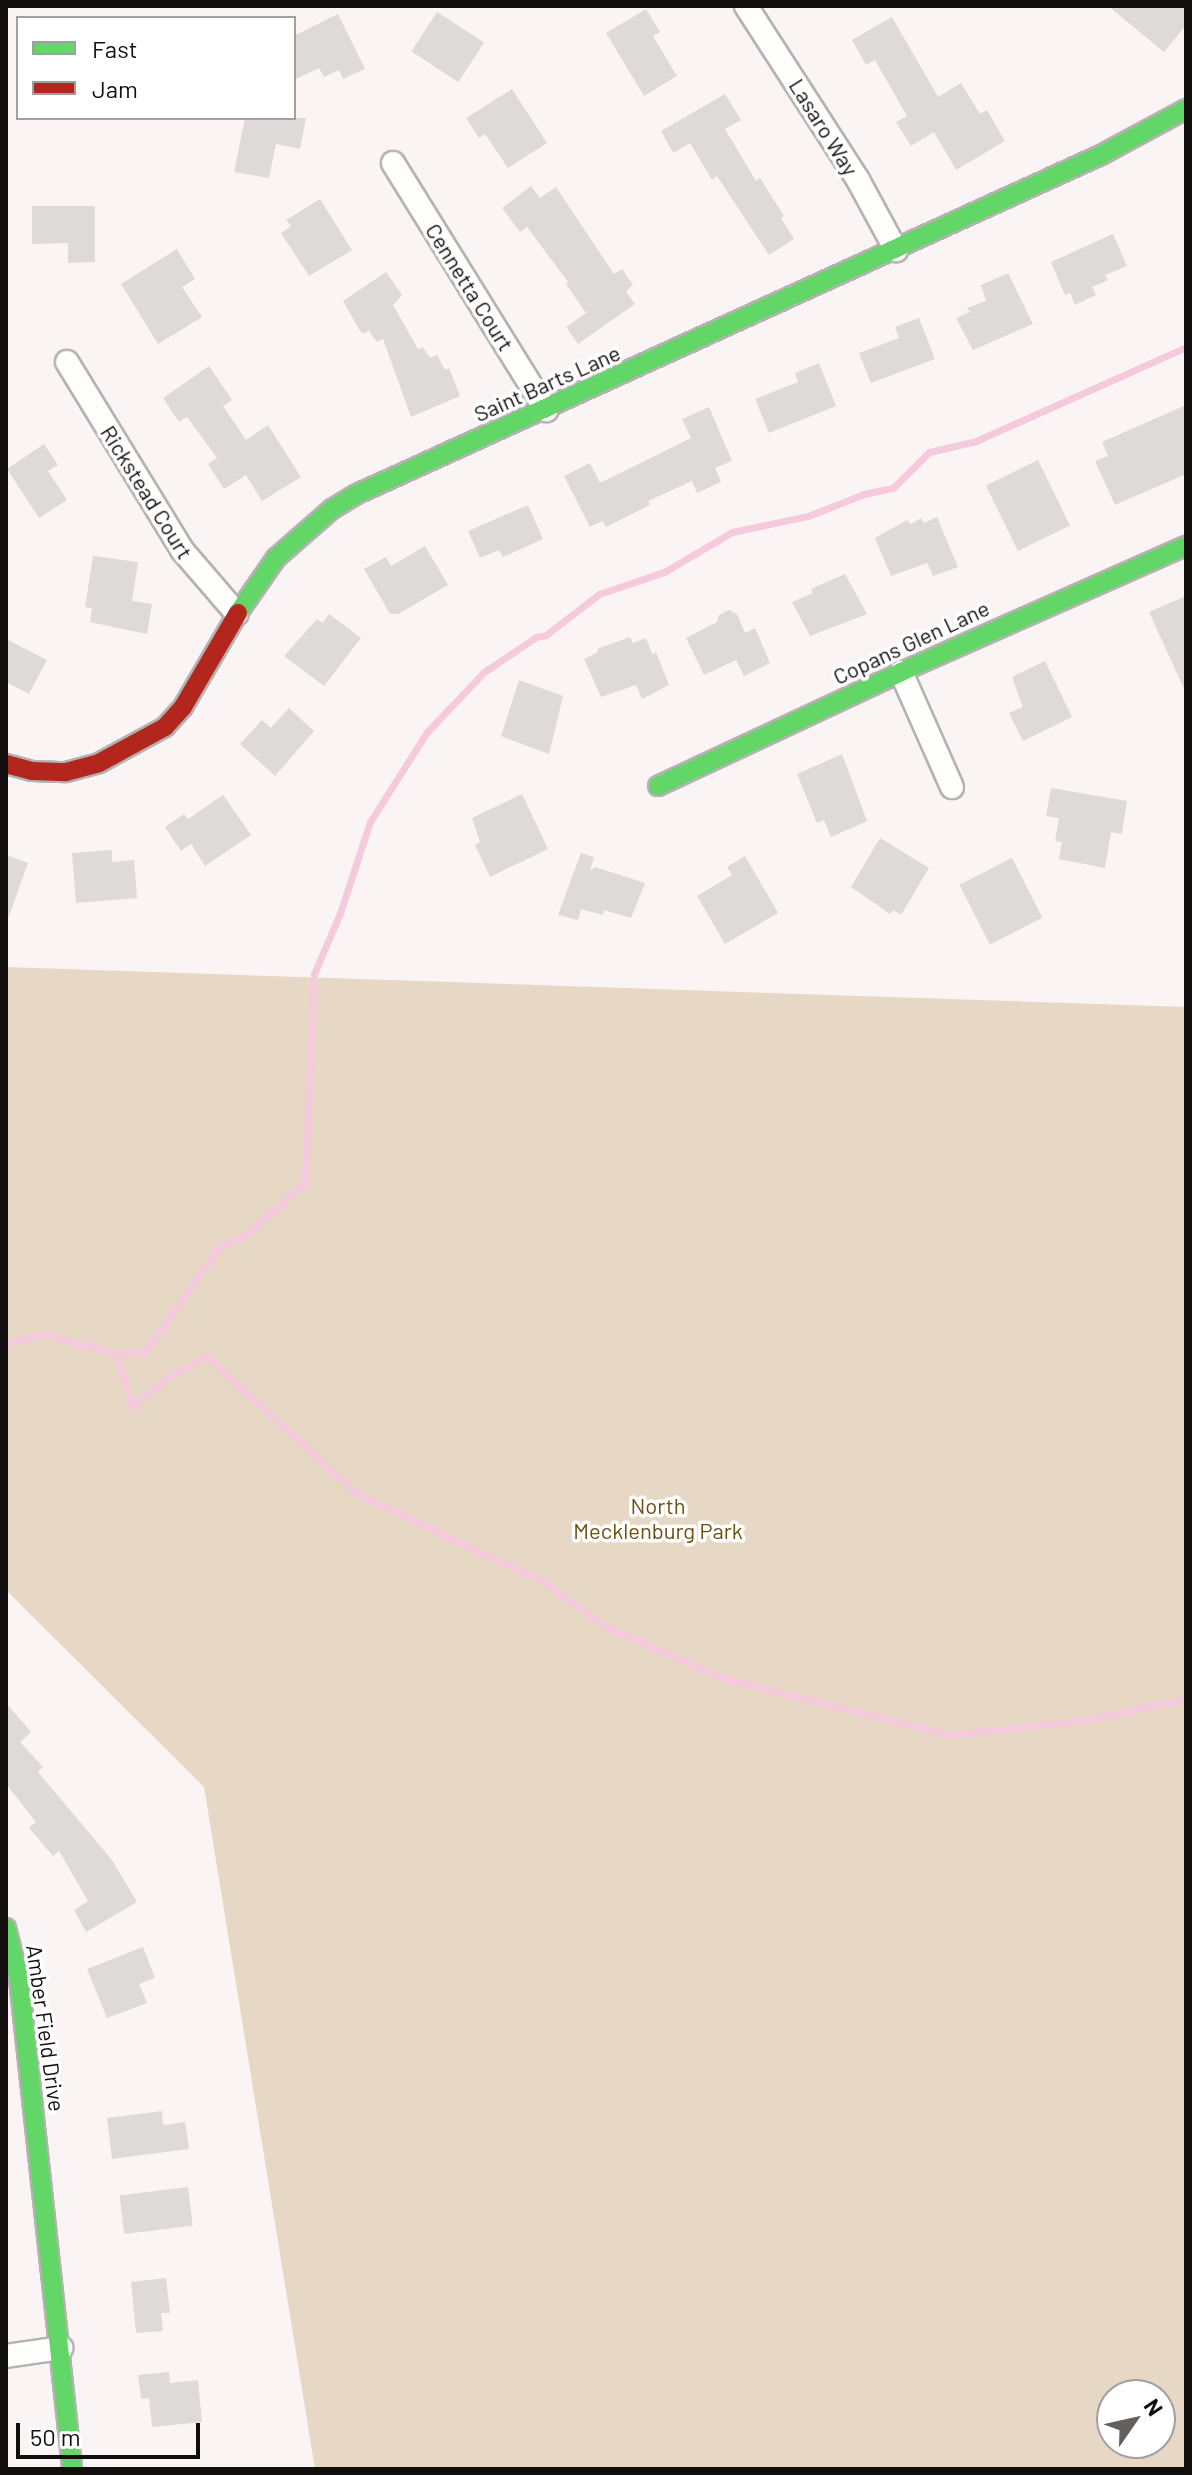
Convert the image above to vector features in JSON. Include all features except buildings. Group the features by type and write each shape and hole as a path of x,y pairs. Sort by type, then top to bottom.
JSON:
{"street":[{"name":"Lasaro Way","path":"746,6 858,180 896,250"},
{"name":"Saint Barts Lane","path":"6,764 32,771 66,772 99,763 148,739 183,707 237,614 276,558 332,509 357,494 1101,155 1186,109"},
{"name":"Cennetta Court","path":"393,163 546,410"},
{"name":"Rickstead Court","path":"67,362 182,550 237,614"},
{"name":"Copans Glen Lane","path":"658,786 901,672 1186,546"},
{"path":"901,672 952,787"},
{"name":"Amber Field Drive","path":"6,1928 19,1979 72,2469"},
{"path":"6,2356 61,2348"}],"green space":[{"name":"North Mecklenburg Park","path":"6,967 1186,1007 1186,2469 315,2469 204,1787 6,1590"}],"waterway":[{"path":"6,1343 46,1334 116,1354 145,1352 217,1249 248,1234 305,1182 314,974 340,913 370,822 427,732 484,672 536,637 546,635 599,594 664,572 732,532 808,516 864,494 893,488 929,452 976,441 1186,347"},
{"path":"116,1354 132,1407 163,1381 206,1356 357,1494 542,1581 608,1628 726,1679 950,1735 1085,1720 1186,1699"}],"traffic: fast":[{"path":"238,613 276,558 332,509 357,494 1101,155 1186,109"},
{"path":"658,786 901,672 1186,546"},
{"path":"6,1928 19,1979 72,2469"}],"traffic: jam":[{"path":"6,764 32,771 66,772 99,763 165,727 183,707 238,613"}]}
